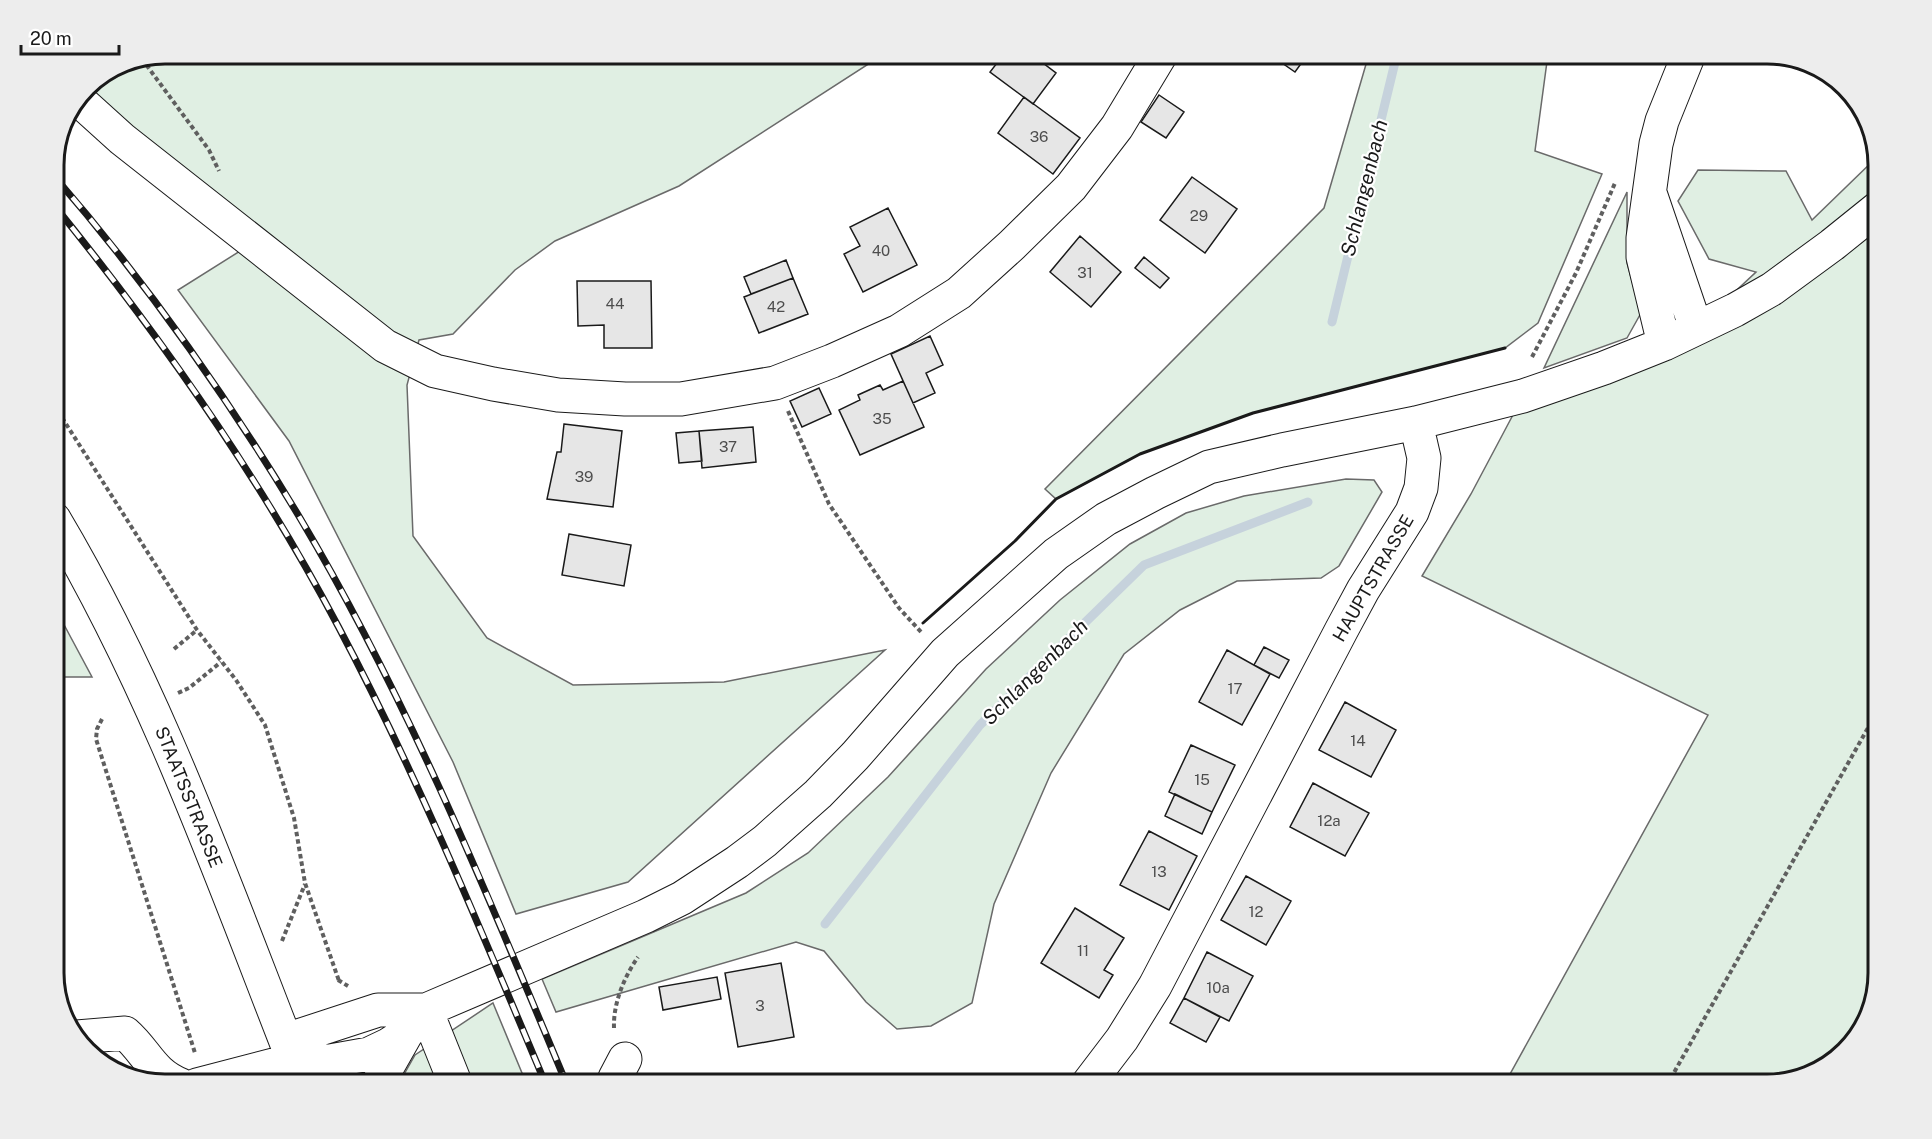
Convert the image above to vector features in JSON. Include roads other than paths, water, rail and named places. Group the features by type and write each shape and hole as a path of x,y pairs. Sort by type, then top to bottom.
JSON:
{"street":[{"path":"85,105 122,139 385,346 435,371 558,395 625,399 681,399 775,383 899,331 959,293 1071,187 1117,127 1155,64"},
{"path":"1664,344 1643,257 1643,238 1656,144 1662,121 1685,64"},
{"path":"1650,195 1696,328"},
{"path":"239,1074 294,1062 348,1059 369,1054 388,1045 417,1021 682,898 765,841 818,794 901,706 945,653 1056,554 1106,519 1155,493 1209,467 1416,423 1567,382 1664,344 1735,310 1772,289 1867,217"},
{"name":"HAUPTSTRASSE","path":"1095,1074 1122,1039 1155,986 1347,620 1412,512 1421,488 1424,458 1416,423"},
{"name":"STAATSSTRASSE","path":"65,539 112,623 146,691 184,779 294,1062"},
{"path":"294,1062 353,1018 378,1010 417,1021 449,1074"},
{"path":"384,1074 417,1021"},
{"path":"86,1036 125,1033 161,1074"}],"waterway":[{"name":"Schlangenbach","path":"1332,322 1395,64"},
{"name":"Schlangenbach","path":"825,924 980,725 1144,565 1308,502"}],"railway":[{"path":"65,189 121,257 215,385 273,473 339,586 376,656 444,797 562,1074"},
{"path":"65,219 132,305 206,409 242,462 308,570 395,739 541,1074"}]}
